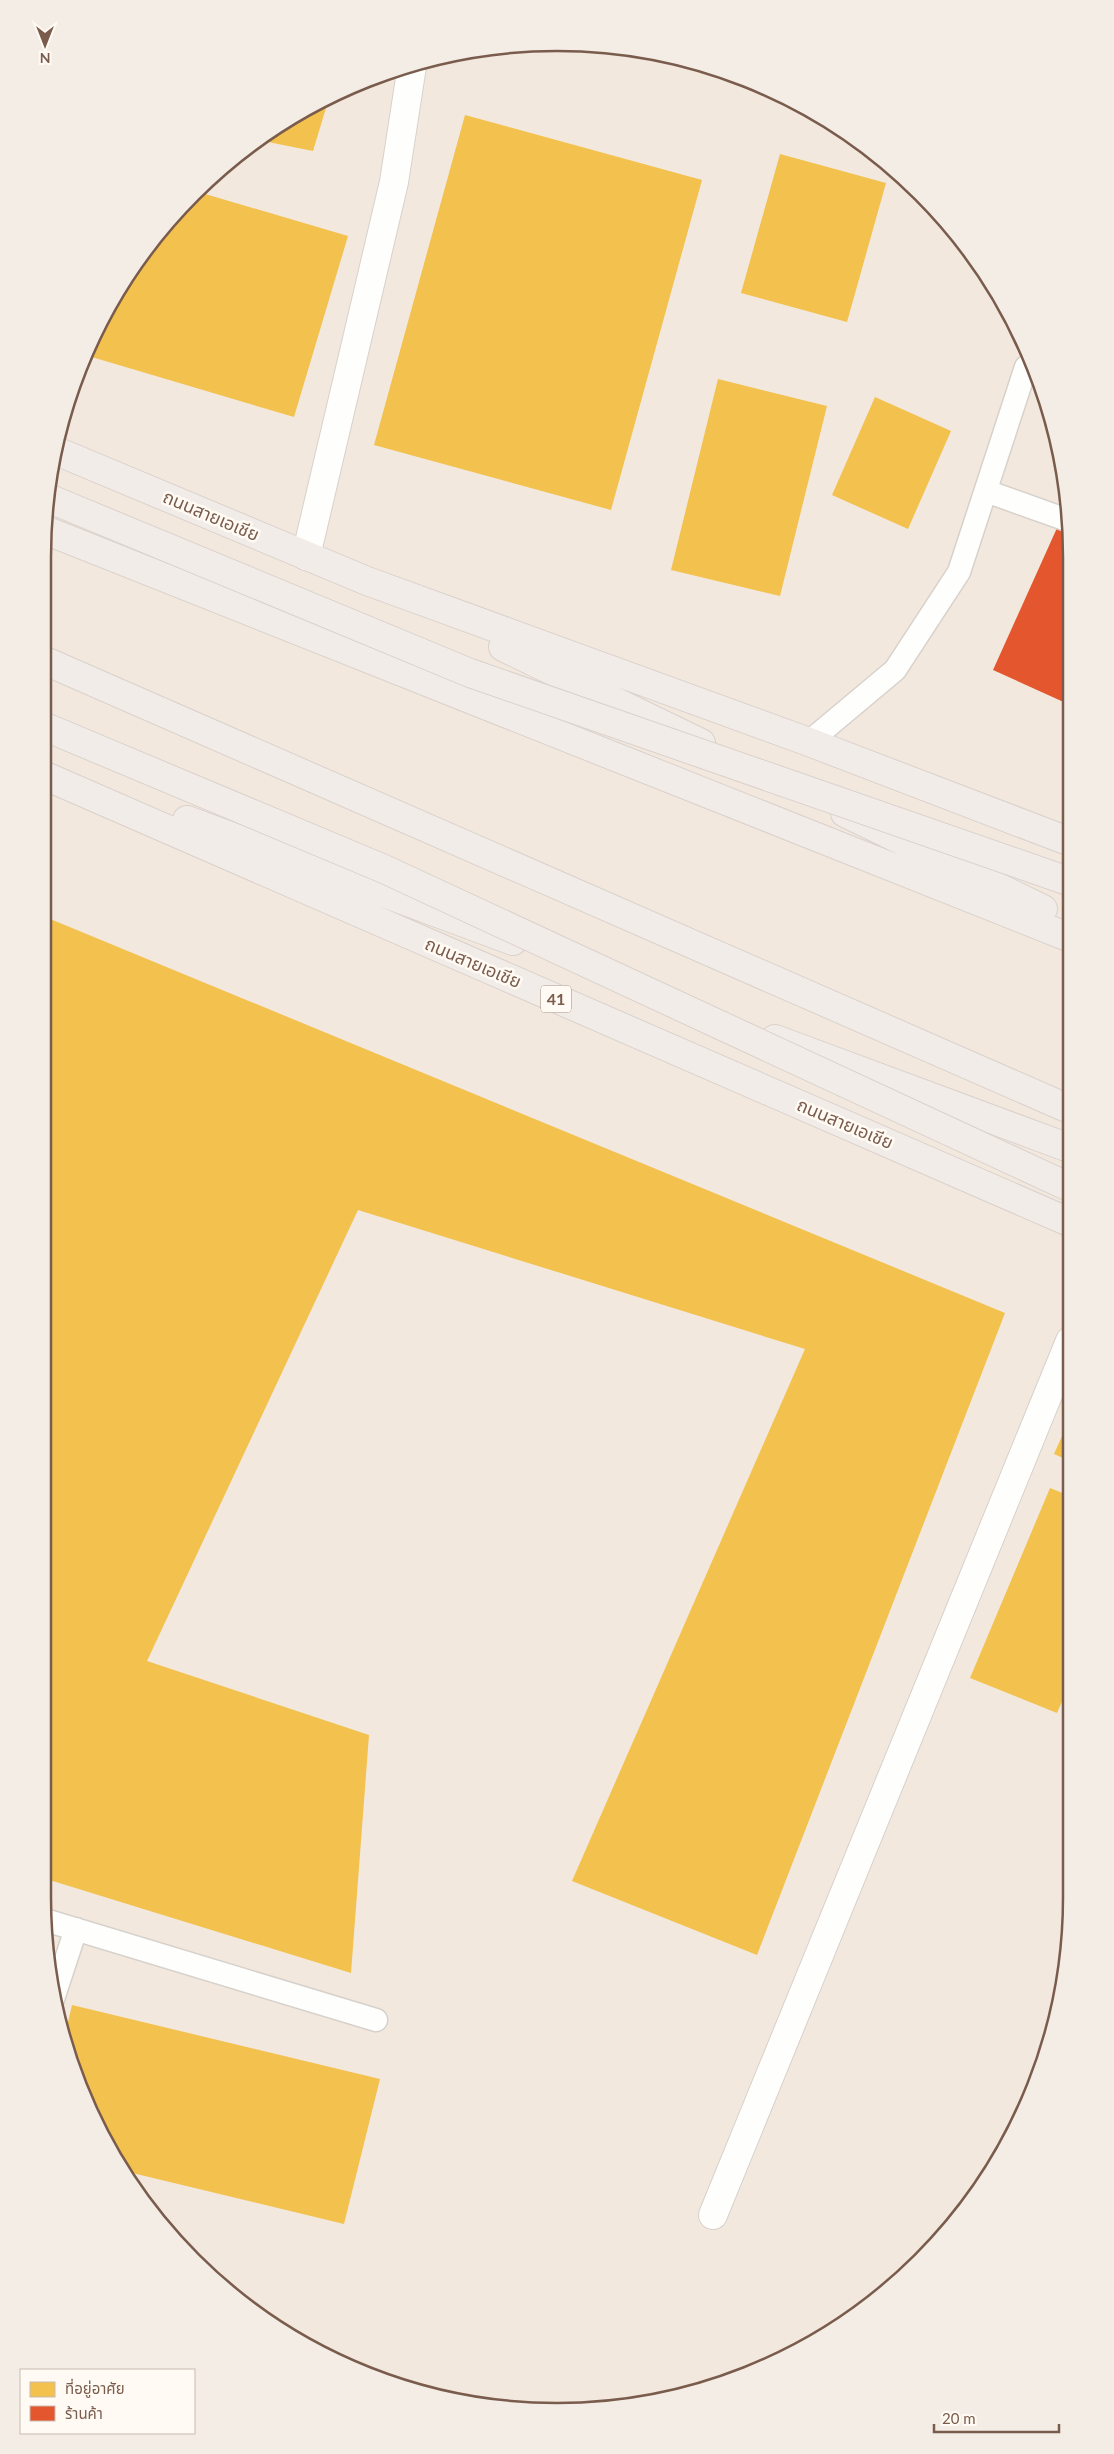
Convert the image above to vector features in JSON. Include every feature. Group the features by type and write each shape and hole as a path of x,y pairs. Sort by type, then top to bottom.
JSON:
{"highway":[{"name":"ถนนสายเอเชีย","path":"62,453 367,581 809,742 1063,839"},
{"path":"55,501 470,673 1063,879"},
{"path":"52,533 1063,935"},
{"name":"ถนนสายเอเชีย","path":"367,581 1063,920"},
{"path":"51,664 1063,1106"},
{"path":"51,730 384,869 1063,1184"},
{"name":"ถนนสายเอเชีย","path":"51,769 1063,1146"},
{"name":"ถนนสายเอเชีย","path":"51,779 1063,1219"}],"street":[{"path":"306,556 394,182 411,73"},
{"path":"713,2215 1063,1358"}],"lane":[{"path":"809,742 895,670 959,572 1026,369"},
{"path":"986,491 1061,518"},
{"path":"52,1922 376,2020"},
{"path":"59,1981 76,1929"}],"shaded area":[{"path":"524,52 590,52 623,56 688,68 720,78 781,103 838,136 865,156 915,199 937,224 978,276 1011,333 1036,394 1053,458 1062,524 1063,557 1063,1897 1062,1930 1053,1996 1036,2060 1011,2121 978,2178 958,2205 915,2255 865,2298 838,2318 781,2351 720,2376 688,2386 656,2393 590,2402 524,2402 458,2393 426,2386 394,2376 333,2351 276,2318 249,2298 199,2255 156,2205 136,2178 103,2121 78,2060 68,2028 56,1963 51,1897 51,557 52,524 61,458 78,394 103,333 119,304 136,276 177,224 199,199 249,156 276,136 333,103 394,78 426,68 458,61"}],"building: ที่อยู่อาศัย":[{"path":"326,107 313,151 268,142"},
{"path":"465,115 702,180 611,510 374,445"},
{"path":"780,154 886,183 847,322 741,293"},
{"path":"205,194 348,236 294,417 93,357 103,333 136,276 156,249"},
{"path":"718,379 827,406 780,596 671,570"},
{"path":"875,397 951,431 908,529 832,495"},
{"path":"51,919 1005,1313 757,1955 572,1881 805,1349 358,1210 147,1661 369,1735 351,1973 51,1880"},
{"path":"1063,1434 1063,1458 1054,1454"},
{"path":"1050,1488 1063,1493 1063,1699 1057,1713 970,1678"},
{"path":"72,2005 380,2079 344,2224 133,2173 103,2121 78,2060 67,2025"}],"building: ร้านค้า":[{"path":"1057,528 1062,530 1063,702 993,670"}]}
